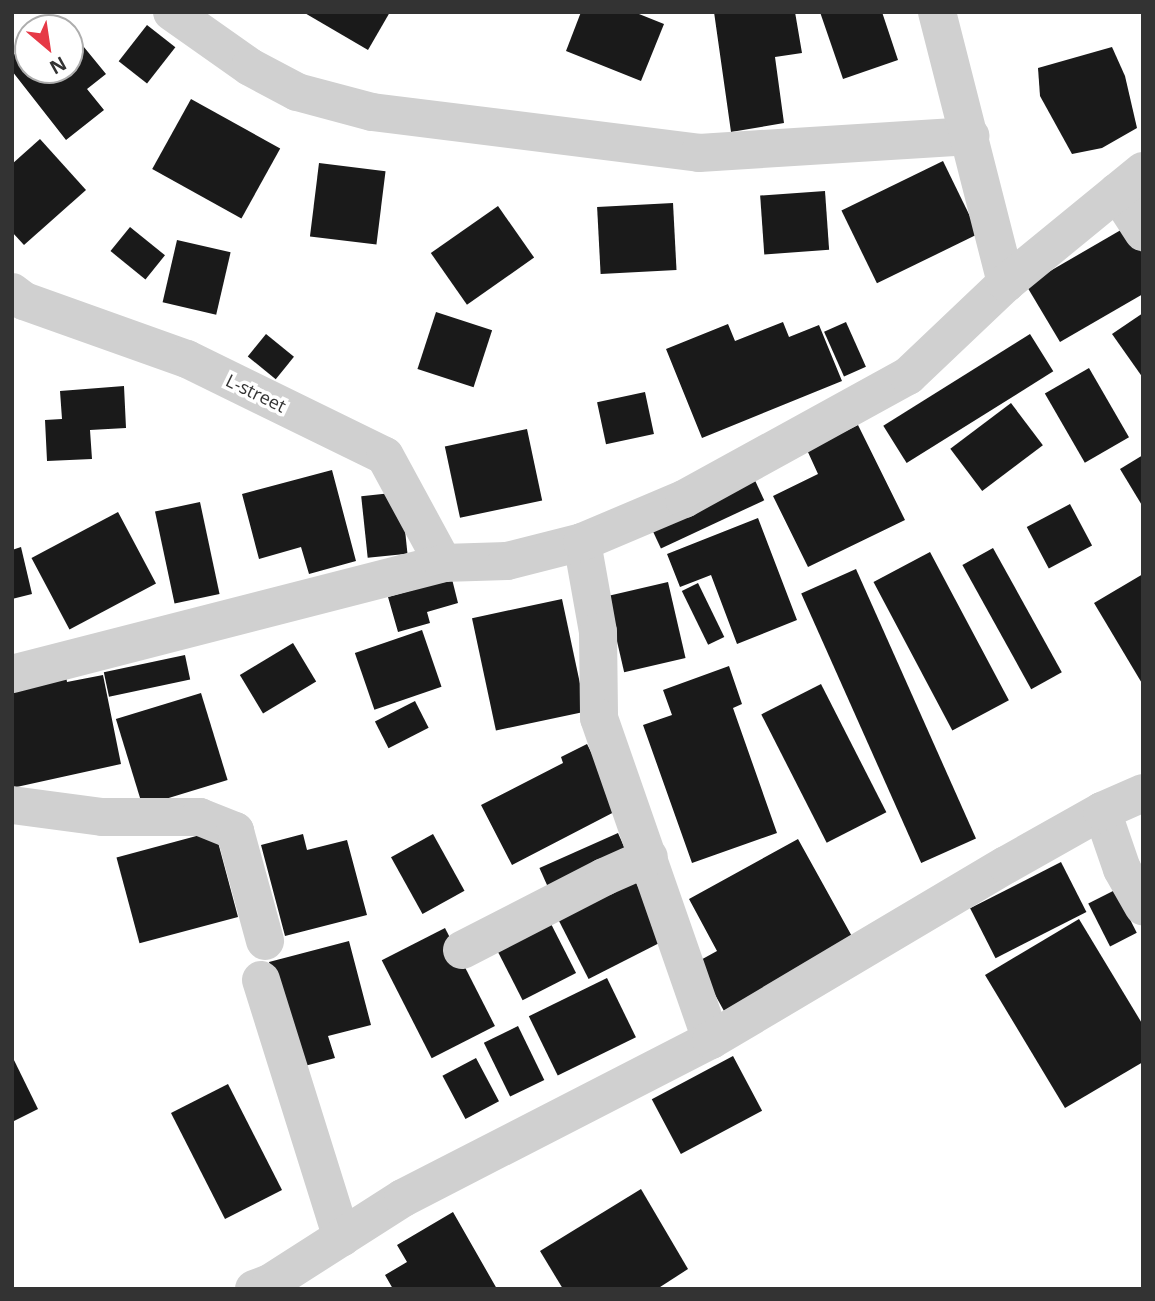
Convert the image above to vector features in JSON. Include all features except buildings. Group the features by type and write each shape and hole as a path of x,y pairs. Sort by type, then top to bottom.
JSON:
{"street":[{"path":"172,12 250,67 297,92 372,112 699,153 970,136"},
{"path":"937,12 1006,283"},
{"path":"12,674 443,563 507,561 582,542 684,499 908,376 1006,283 1130,182 1143,232"},
{"name":"L-street","path":"12,292 24,300 187,359 385,456 443,563"},
{"path":"582,542 598,632 599,718 711,1040"},
{"path":"254,1289 342,1238 403,1198 711,1040 1006,864 1102,811 1143,793"},
{"path":"12,805 102,817 200,817 235,831 265,941"},
{"path":"1102,811 1122,869 1143,906"},
{"path":"462,950 604,877 649,857"},
{"path":"261,981 342,1238"}]}
